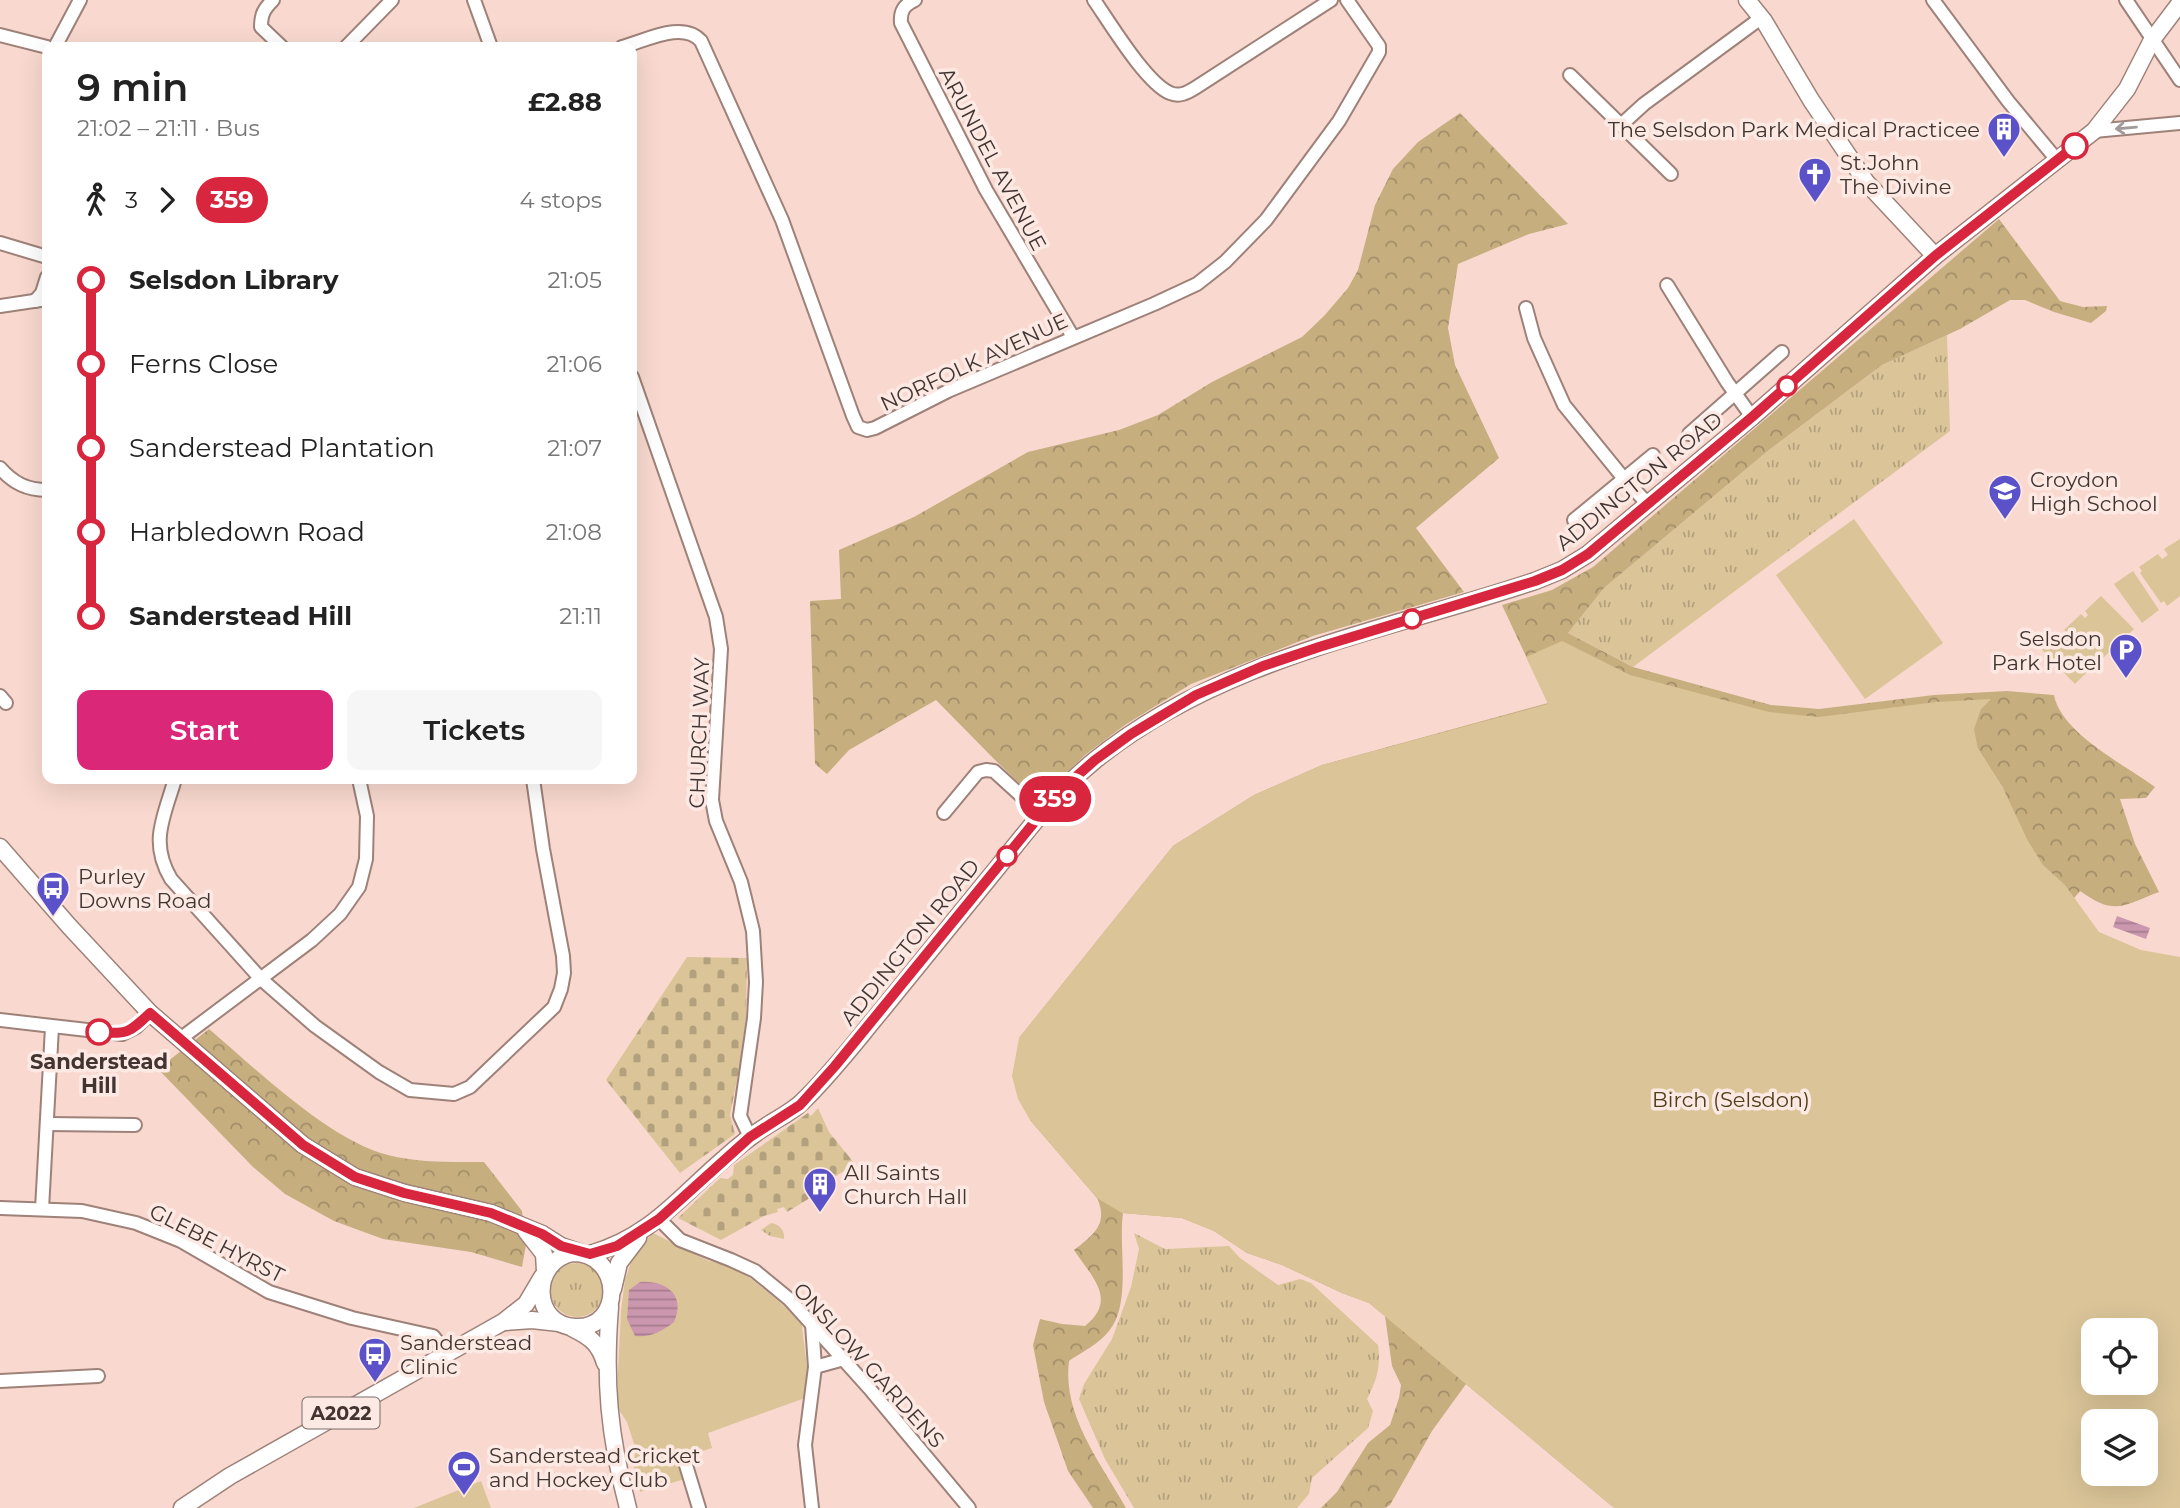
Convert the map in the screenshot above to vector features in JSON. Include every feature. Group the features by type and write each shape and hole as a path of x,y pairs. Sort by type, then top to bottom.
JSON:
{"main road":[{"path":"1746,0 1761,18 1811,100 1866,181 1935,256"},
{"name":"ADDINGTON ROAD","path":"653,1224 750,1137 800,1105 1041,814 1070,782 1095,760 1131,734 1196,695 1263,666 1497,594 1562,570 1588,554 1752,417 1935,256 2094,131 2127,89 2152,40 2180,3"},
{"path":"0,847 150,1013 303,1145 355,1177 404,1193 491,1213 542,1234 561,1246 585,1254 606,1270 611,1300 602,1318 576,1328 565,1325"},
{"path":"544,1274 559,1258 617,1246 653,1224"},
{"path":"628,1508 610,1427 607,1369 611,1300 619,1263 653,1224"},
{"path":"521,1225 544,1254 542,1296 550,1316 597,1343 607,1369"},
{"name":"A2022","path":"182,1508 230,1476 503,1322 526,1304 544,1274"},
{"name":"A2022","path":"503,1322 533,1320 565,1325"}],"street":[{"path":"58,42 80,0"},
{"path":"273,0 264,9 261,27 277,42"},
{"path":"351,42 392,0"},
{"path":"474,0 489,42"},
{"name":"ARUNDEL AVENUE","path":"915,0 904,7 900,14 901,23 986,190 1073,337"},
{"path":"1094,0 1151,78 1169,93 1183,95 1331,0"},
{"name":"NORFOLK AVENUE","path":"637,43 684,31 695,34 701,41 782,220 858,426 867,430 948,391 1197,284 1225,262 1266,220 1339,121 1379,52 1379,46 1347,0"},
{"path":"1933,0 2008,102 2057,160"},
{"path":"2126,0 2180,80"},
{"path":"1621,125 1662,90 1761,18"},
{"path":"0,35 42,46"},
{"path":"1570,75 1671,174"},
{"path":"2094,131 2180,123"},
{"path":"0,243 42,258"},
{"path":"1667,285 1752,417"},
{"path":"0,306 41,300"},
{"path":"1526,308 1534,338 1564,405 1648,504"},
{"path":"1689,434 1782,352"},
{"name":"CHURCH WAY","path":"637,391 716,617 721,649 712,800 716,821 744,891 753,931 756,982 754,1018 740,1116 750,1137"},
{"path":"1574,520 1653,455"},
{"path":"0,468 9,479 26,488 42,490"},
{"path":"944,813 978,772 986,770 994,771 1041,814"},
{"path":"174,784 160,832 158,848 161,863 171,879 261,979 314,1026 379,1072 410,1090 454,1094 470,1087 554,1007 561,989 563,956 543,849 535,784"},
{"path":"180,1039 312,940 340,914 359,887 366,859 367,817 360,784"},
{"path":"0,1020 122,1034 136,1027 150,1013"},
{"path":"42,1209 52,1027"},
{"path":"47,1124 135,1125"},
{"name":"GLEBE HYRST","path":"0,1208 96,1213 140,1224 181,1241 269,1292 341,1315 433,1336 447,1354"},
{"name":"ONSLOW GARDENS","path":"653,1224 680,1240 755,1271 789,1299 844,1359 969,1508"},
{"path":"812,1324 815,1367 805,1445 812,1508"},
{"path":"815,1367 844,1359"},
{"path":"0,1381 98,1376"},
{"path":"685,1462 699,1508"}],"green space":[{"path":"1460,113 1568,224 1529,234 1458,264 1448,328 1455,365 1499,458 1416,528 1464,592 1313,636 1191,684 1125,725 1085,755 1038,801 936,700 849,750 827,774 815,764 810,601 841,599 839,550 914,517 1028,452 1119,430 1158,415 1212,382 1302,337 1348,288 1358,270 1375,205 1393,169 1418,142"},
{"path":"1999,219 2060,301 2083,307 2107,306 2106,311 2091,323 2025,300 2010,300 1960,329 1882,365 1769,450 1604,588 1568,633 1633,667 1771,705 1819,709 1934,695 2007,691 2054,695 2059,709 2081,735 2155,787 2146,798 2120,799 2135,844 2159,892 2127,904 2111,906 2102,904 2080,891 2018,964 2003,788 1978,749 1019,1038 1173,846 1254,795 1322,765 1548,703 1502,605 1552,590 1593,567"},
{"path":"1947,335 1950,431 1633,667 1568,633 1604,588 1769,450 1882,365"},
{"path":"1854,519 1943,643 1865,699 1776,575"},
{"path":"2180,539 2180,596 2167,606 2164,601 2161,603 2140,573 2142,571 2139,567 2158,554 2162,559 2168,555 2164,549"},
{"path":"2133,571 2159,610 2142,623 2114,584"},
{"path":"2101,596 2134,629 2117,645 2112,641 2110,644 2113,648 2097,664 2093,661 2089,665 2091,668 2075,684 2042,650 2059,634 2064,639 2069,635 2064,630 2081,614 2085,618 2088,615 2085,611"},
{"name":"Birch (Selsdon)","path":"1562,641 1630,675 1769,712 1819,717 1936,702 1991,699 1981,709 1974,729 1978,749 2003,788 2028,841 2043,865 2065,885 2099,932 2141,950 2180,957 2180,1508 1614,1508 1369,1303 1282,1265 1247,1253 1214,1231 1182,1218 1122,1213 1097,1198 1030,1120 1018,1099 1012,1076 1019,1038 1173,846 1254,795 1322,765 1548,704 1526,657"},
{"path":"687,957 747,958 746,1018 730,1115 735,1134 680,1173 606,1080"},
{"path":"209,1029 294,1101 342,1135 365,1147 412,1159 484,1162 522,1211 526,1245 522,1267 471,1252 383,1239 334,1221 285,1194 253,1167 158,1069"},
{"path":"818,1108 829,1132 855,1164 828,1181 823,1190 787,1212 784,1207 777,1209 778,1212 764,1216 721,1240 678,1218 720,1178 728,1179 733,1175 734,1165 808,1113 811,1116"},
{"path":"1042,1113 1236,1170 1614,1508 1466,1384 1432,1431 1390,1505 1385,1508 1321,1508 1337,1492 1368,1443 1390,1425 1399,1398 1401,1385 1392,1366 1385,1316 1369,1303 1282,1265 1247,1253 1214,1231 1182,1218 1123,1213 1122,1290 1116,1319 1101,1339 1069,1361 1068,1381 1077,1419 1126,1508 1093,1508 1068,1471 1044,1402 1033,1345 1040,1319 1085,1326 1100,1307 1099,1288 1074,1250 1097,1228 1101,1215 1100,1207 1097,1198 1030,1120"},
{"path":"771,1223 781,1228 784,1239 770,1236 761,1230"},
{"path":"653,1233 709,1261 730,1266 753,1280 801,1320 807,1367 805,1398 708,1433 712,1448 678,1459 685,1479 640,1492 633,1464 636,1450 627,1422 617,1407 621,1311 625,1280 631,1262 639,1247"},
{"path":"1134,1233 1165,1249 1229,1246 1240,1258 1278,1285 1300,1279 1311,1283 1378,1345 1377,1373 1367,1399 1373,1411 1368,1428 1312,1478 1309,1494 1297,1508 1134,1508 1105,1459 1079,1399 1084,1384 1112,1339 1131,1287 1139,1249"},
{"path":"582,1263 592,1267 600,1275 604,1290 600,1305 592,1313 572,1317 562,1313 554,1305 550,1285 554,1275 562,1267"},
{"name":"Sanderstead Cricket and Hockey Club","path":"481,1481 491,1508 414,1508"}],"shaded area":[{"path":"2117,916 2150,928 2146,939 2113,927"},
{"path":"640,1282 658,1284 671,1291 677,1304 677,1312 674,1322 665,1328 645,1336 635,1336 627,1319 629,1290"}],"bus line":[{"name":"359","path":"99,1032 122,1034 136,1027 150,1013 303,1145 355,1177 404,1193 491,1213 580,1253 590,1254 617,1246 675,1206 750,1137 800,1105 907,980 1041,814 1070,782 1095,760 1131,734 1196,695 1263,666 1535,581 1562,570 1588,554 1752,417 1935,256 2075,146"}],"place":[{"name":"The Selsdon Park Medical Practicee","path":"2004,159"},
{"name":"St.John The Divine","path":"1815,204"},
{"name":"Croydon High School","path":"2005,521"},
{"name":"Selsdon Park Hotel","path":"2126,680"},
{"name":"Purley Downs Road","path":"53,918"},
{"name":"Sanderstead Hill","path":"99,1032"},
{"name":"All Saints Church Hall","path":"820,1214"},
{"name":"Sanderstead Clinic","path":"375,1384"},
{"name":"Sanderstead Cricket and Hockey Club","path":"464,1497"}]}
